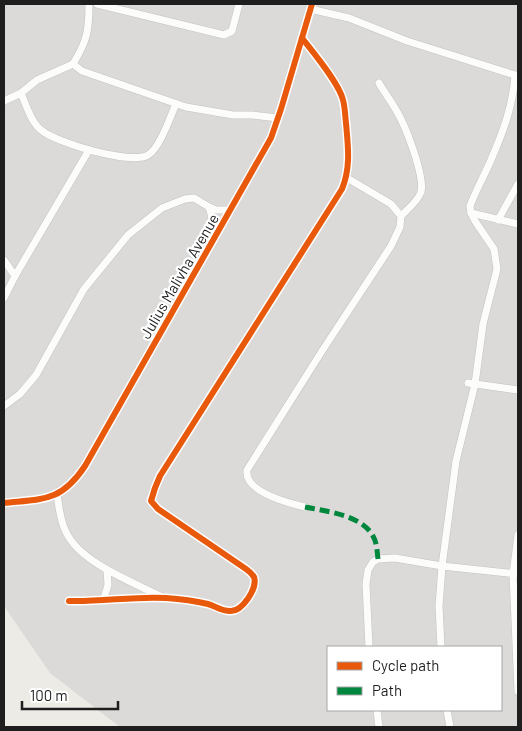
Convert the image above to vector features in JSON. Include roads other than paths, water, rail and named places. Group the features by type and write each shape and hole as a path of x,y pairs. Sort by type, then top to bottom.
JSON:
{"street":[{"path":"4,98 20,93 37,80 74,64 86,39 89,25 89,4"},
{"path":"97,4 224,35 232,31 239,4"},
{"path":"311,6 349,18 407,41 517,76 514,97 508,115 491,161 470,206 471,213 494,249 497,269 483,324 456,461 442,566 439,606 441,646"},
{"name":"Julius Malivha Avenue","path":"57,495 66,489 85,466 232,210 271,138 311,6"},
{"path":"70,601 164,598 204,603 230,612 241,607 248,598 255,580 253,575 158,509 151,500 160,476 347,178 349,166 348,145 343,98 330,76 302,38"},
{"path":"74,64 82,71 94,76 176,104 233,115 278,118"},
{"path":"305,507 264,494 248,481 246,475 247,470 322,351 392,246 400,227 401,216 414,202 420,192 421,184 418,167 408,135 396,110 379,84"},
{"path":"20,93 40,130 89,150 135,158 154,150 176,104"},
{"path":"4,298 89,150"},
{"path":"347,178 391,204 401,216"},
{"path":"498,220 518,184"},
{"path":"4,406 20,394 36,375 84,289 128,235 162,208 186,199 194,198 216,210 232,210"},
{"path":"209,207 217,235"},
{"path":"471,213 518,224"},
{"path":"4,260 15,276"},
{"path":"471,383 518,390"},
{"path":"4,503 42,499 57,495 66,533 84,554 107,570 164,598"},
{"path":"518,535 516,574 518,691"},
{"path":"369,646 366,584 368,570 373,562 378,559 395,558 442,566 516,574"},
{"path":"103,601 108,585 107,570"},
{"path":"377,711 378,727"},
{"path":"447,711 450,727"}]}
